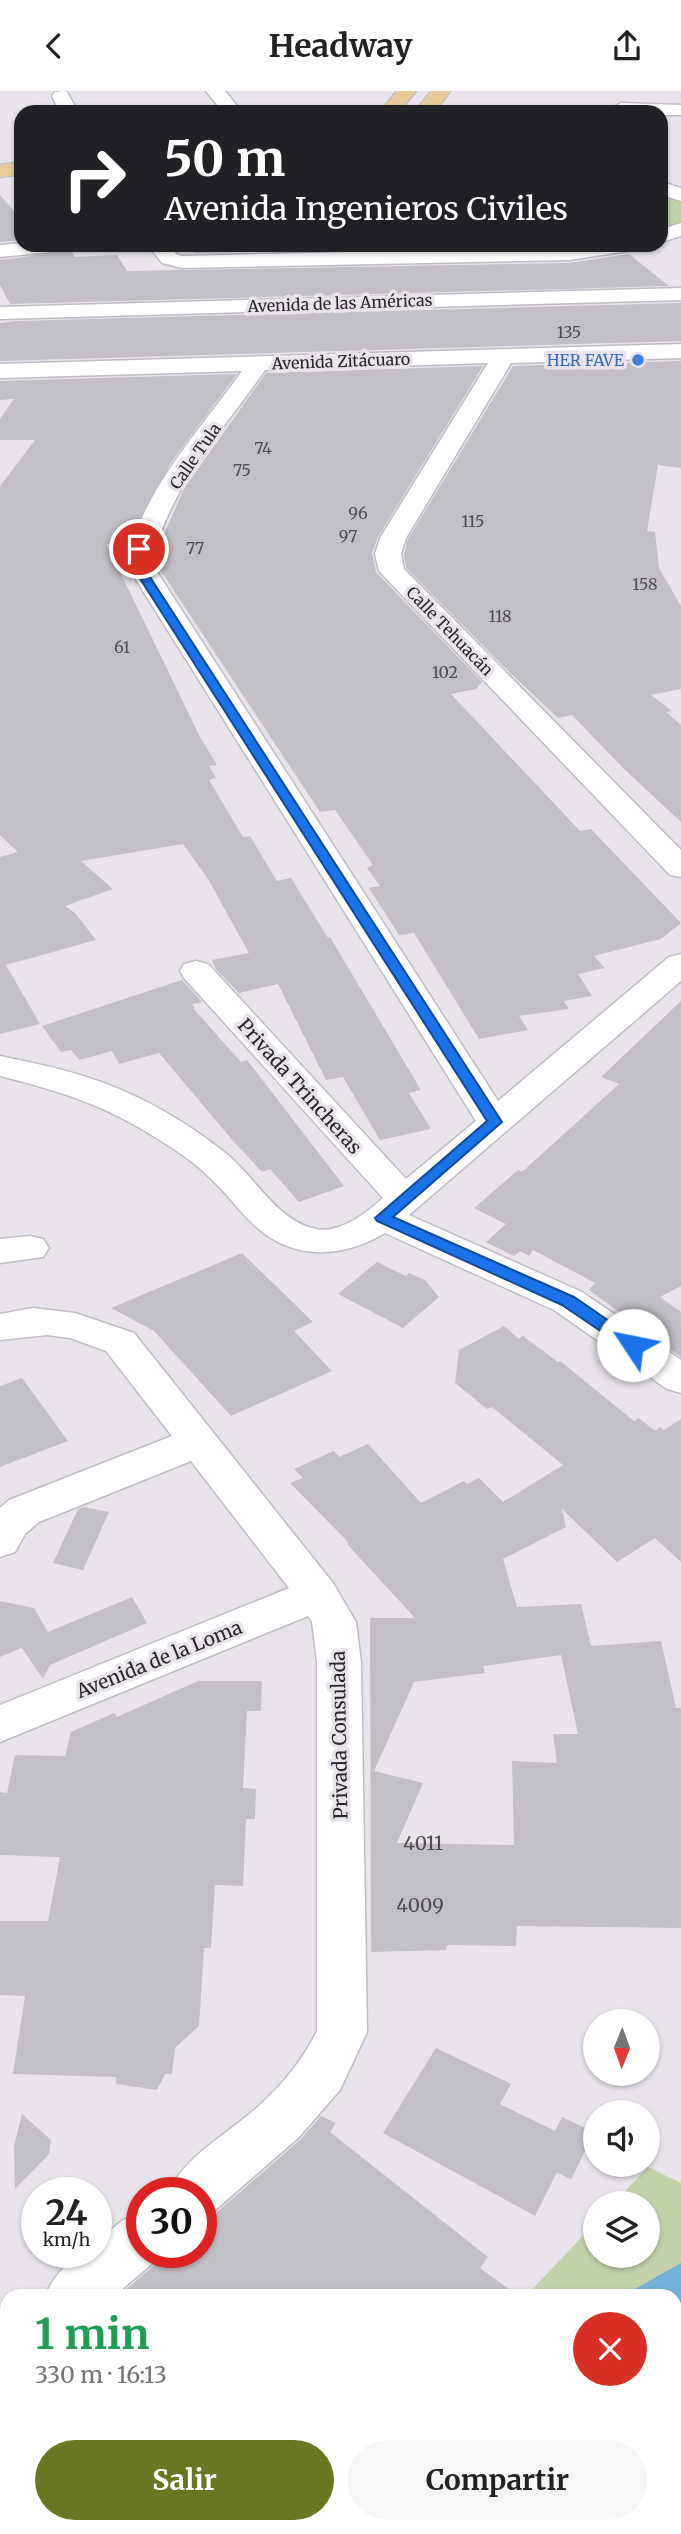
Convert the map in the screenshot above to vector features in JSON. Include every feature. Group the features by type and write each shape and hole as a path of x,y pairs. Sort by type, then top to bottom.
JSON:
{"street":[{"path":"215,91 227,105"},
{"path":"164,252 169,259 182,262 474,252"},
{"name":"Avenida de las Américas","path":"0,313 681,294"},
{"name":"Avenida Zitácuaro","path":"0,371 681,351"},
{"name":"Calle Tehuacán","path":"504,356 393,538 388,554 392,571 681,868"},
{"name":"Calle Tula","path":"259,363 156,512 139,549 139,564 494,1122"},
{"path":"0,1066 81,1086 162,1125 214,1162 278,1225 303,1239 326,1243 351,1238 394,1209 494,1122 649,1010 681,964"},
{"name":"Privada Trincheras","path":"195,971 394,1209"},
{"path":"394,1209 568,1301 681,1379"},
{"name":"Privada Consulada","path":"0,1327 24,1320 72,1323 120,1342 318,1594 334,1622 339,1662 342,2032 322,2074 281,2120 214,2177"},
{"path":"0,1541 9,1524 24,1511 198,1442"},
{"name":"Avenida de la Loma","path":"0,1724 318,1594"},
{"path":"81,2289 126,2251"}],"green space":[{"path":"668,198 681,202 681,222 668,225"},
{"path":"660,2173 681,2183 681,2289 533,2289 583,2236 583,2268 660,2268 660,2191 625,2191 639,2177 660,2177"}],"water":[{"path":"681,2263 681,2289 635,2289"}],"building":[{"path":"0,195 14,211 14,241 0,242"},
{"path":"63,252 72,252 75,257 117,255 127,271 569,263 629,254 669,286 10,304 0,285 0,260"},
{"path":"681,303 681,341 0,361 0,323 18,321"},
{"path":"681,361 681,468 658,465 647,531 655,532 659,568 681,606 681,689 651,695 672,711 666,712 681,725 681,822 572,715 558,718 501,664 406,568 404,554 408,539 513,366"},
{"path":"483,366 378,537 372,553 376,572 482,682 476,689 451,694 580,831 591,829 681,923 661,939 594,956 605,968 578,974 592,996 564,1001 569,1009 519,1016 528,1030 479,1039 414,933 399,935 369,888 380,886 367,868 373,865 335,810 320,812 155,562 162,538 185,487 266,373"},
{"path":"237,374 172,461 134,530 107,545 200,737 217,765 209,766 216,778 209,780 243,837 250,836 277,881 291,878 328,938 330,937 421,1090 409,1093 431,1129 380,1140 343,1077 326,1080 278,984 239,993 216,969 212,960 249,953 208,879 183,844 81,861 113,889 65,906 75,913 96,940 6,965 40,1024 0,1034 0,857 18,852 0,835 0,486 35,440 0,440 0,419 14,399 0,400 0,381"},
{"path":"182,980 202,1002 192,1004 193,1008 241,1062 247,1060 344,1186 299,1202 270,1169 262,1172 159,1053 119,1064 112,1051 79,1060 71,1050 61,1052 42,1026"},
{"path":"681,1001 681,1286 660,1297 681,1312 681,1357 589,1290 595,1283 533,1250 529,1256 520,1251 514,1256 486,1242 506,1224 474,1208 518,1170 522,1172 619,1084 601,1077"},
{"path":"242,1253 313,1322 294,1331 332,1371 231,1416 154,1331 111,1308"},
{"path":"377,1262 406,1276 409,1273 425,1280 439,1297 403,1328 338,1294"},
{"path":"504,1326 519,1339 523,1336 560,1361 634,1421 639,1418 655,1431 660,1427 664,1430 681,1419 681,1562 655,1538 617,1562 562,1509 566,1527 503,1559 517,1607 581,1604 591,1646 661,1641 676,1708 681,1708 681,1928 517,1926 516,1946 447,1945 446,1950 371,1952 370,1618 415,1618 347,1544 349,1543 290,1483 303,1478 294,1469 334,1451 339,1457 368,1444 421,1503 464,1481 467,1484 479,1478 503,1502 563,1465 492,1407 487,1409 455,1383 459,1350","holes":["561,1655 578,1734 553,1734 557,1763 512,1761 514,1845 397,1843 423,1783 374,1771 414,1682 485,1673 483,1666"]},
{"path":"22,1378 68,1441 0,1467 0,1386"},
{"path":"84,1507 109,1512 83,1570 53,1563 78,1509"},
{"path":"132,1597 147,1623 50,1665 43,1679 22,1648 0,1657 0,1601 34,1608 48,1632"},
{"path":"198,1681 262,1681 261,1711 247,1711 243,1788 256,1789 255,1819 246,1819 243,1886 215,1885 211,1948 204,1948 199,2026 175,2048 172,2074 165,2074 157,2090 116,2084 116,2077 13,2074 25,1996 0,1995 0,1921 48,1921 60,1857 0,1855 0,1792 7,1793 15,1755 65,1756 71,1732 114,1713 117,1717"},
{"path":"436,2048 511,2084 500,2104 555,2131 562,2117 583,2127 583,2155 571,2180 557,2172 535,2216 383,2133"},
{"path":"22,2114 51,2140 49,2154 27,2177 21,2177 21,2183 15,2189 14,2146"},
{"path":"321,2116 336,2123 330,2132 488,2257 480,2268 508,2289 126,2289 151,2268 217,2268 217,2212 301,2139"}],"place":[{"name":"HER FAVE","path":"638,360"}],"route":[{"path":"139,549 139,564 145,577 494,1122 383,1218 568,1301 633,1345"}]}
